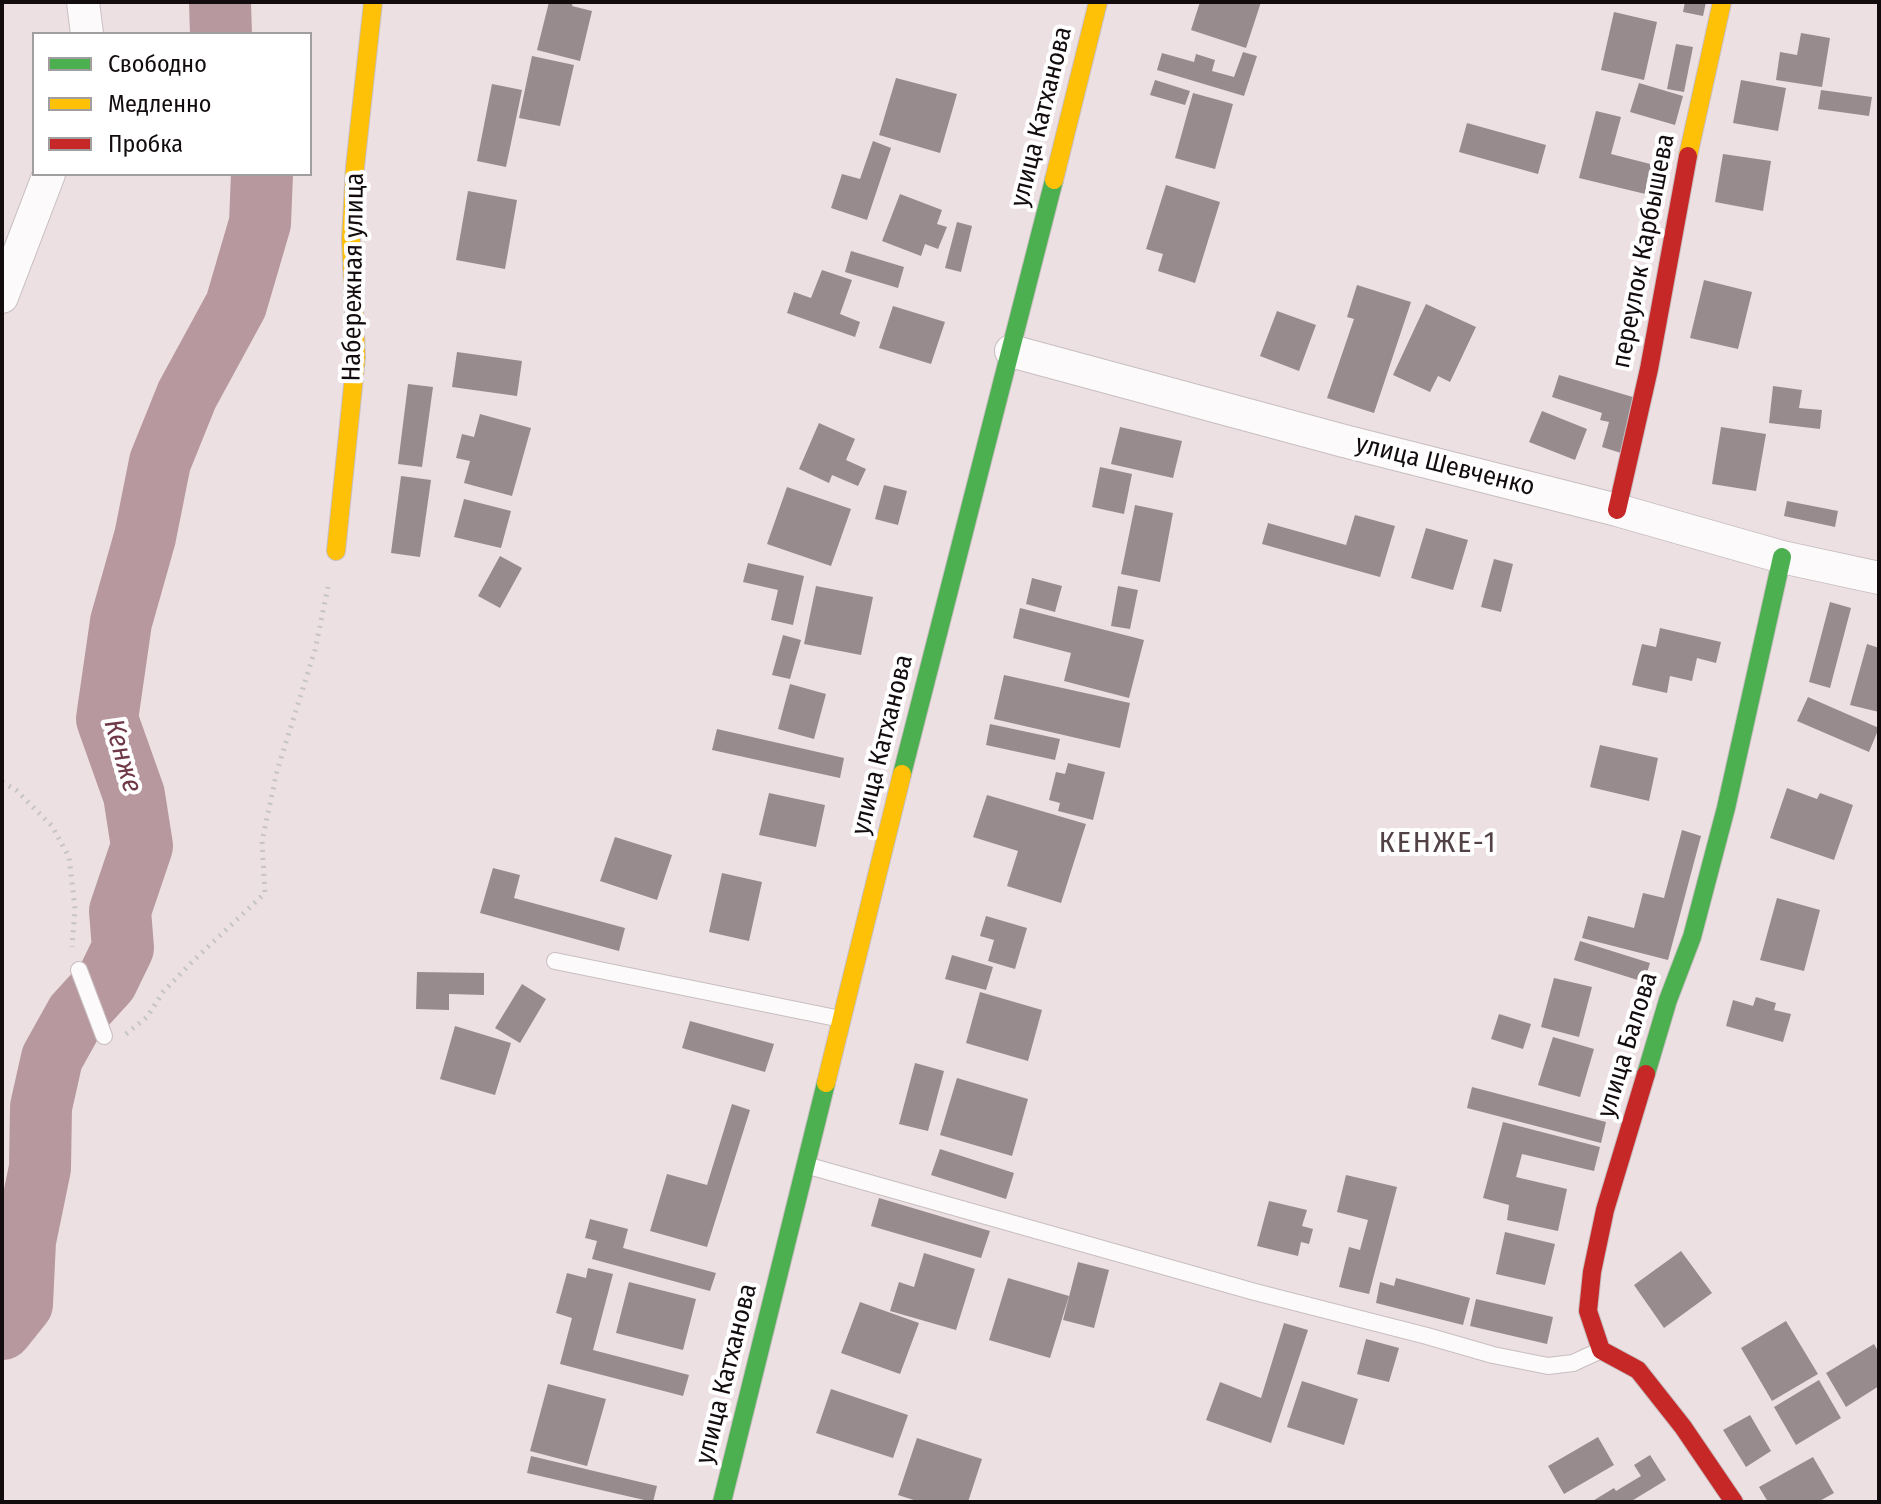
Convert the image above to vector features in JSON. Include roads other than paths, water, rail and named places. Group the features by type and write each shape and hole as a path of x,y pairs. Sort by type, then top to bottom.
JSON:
{"street":[{"path":"83,2 87,32"},
{"name":"Набережная улица","path":"336,551 356,357 351,239 355,167 373,2"},
{"name":"улица Катханова","path":"722,1502 952,572 1098,2"},
{"name":"переулок Карбышева","path":"1617,510 1652,354 1698,104 1722,2"},
{"path":"2,297 48,176"},
{"name":"улица Шевченко","path":"1011,351 1344,441 1617,510 1782,557 1879,578"},
{"name":"улица Балова","path":"1601,1350 1588,1311 1592,1272 1605,1210 1668,1000 1692,937 1726,808 1782,557"},
{"path":"1601,1350 1638,1370 1683,1427 1734,1502"}],"lane":[{"path":"555,961 843,1019"},
{"path":"79,970 104,1036"},
{"path":"807,1165 1255,1292 1493,1355 1548,1366 1573,1363 1601,1350"}],"waterway":[{"name":"Кенже","path":"220,2 221,32"},
{"name":"Кенже","path":"2,1329 22,1304 25,1241 40,1168 41,1107 52,1058 76,1015 107,981 123,948 120,911 142,846 134,795 107,719 121,622 145,537 160,462 187,395 236,305 260,223 262,176"}],"district":[{"name":"КЕНЖЕ-1","path":"1438,844"}]}
